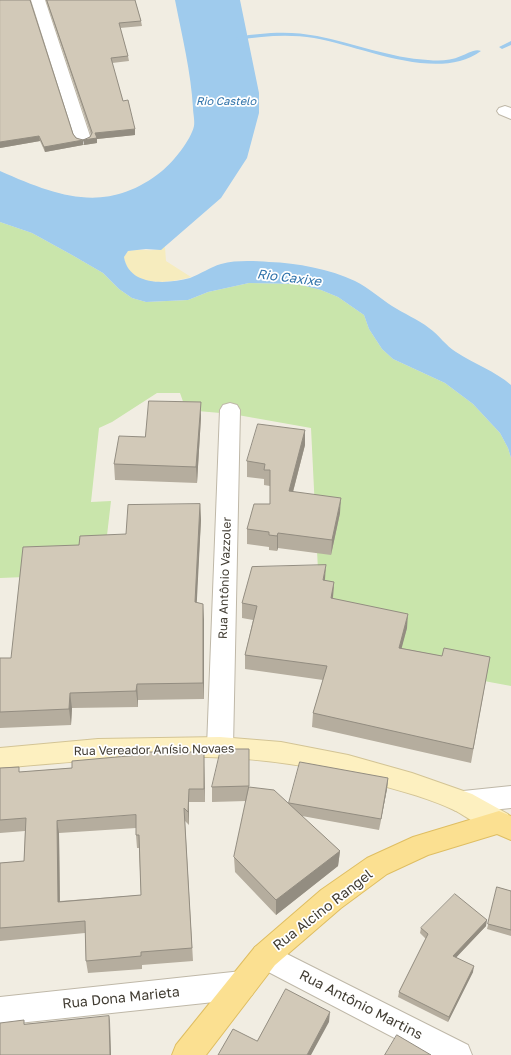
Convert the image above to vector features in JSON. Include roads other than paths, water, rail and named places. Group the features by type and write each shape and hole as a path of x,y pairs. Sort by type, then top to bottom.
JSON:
{"main road":[{"name":"Rua Vereador Anísio Novaes","path":"0,758 98,749 220,747 281,752 348,766 412,784 463,802 505,825"},
{"name":"Rua Alcino Rangel","path":"187,1055 265,956 331,899 378,866 422,845 505,825"}],"street":[{"path":"38,0 83,139"},
{"name":"Rua Antônio Vazzoler","path":"220,747 230,410"},
{"path":"463,802 511,797"},
{"name":"Rua Antônio Martins","path":"265,956 458,1055"},
{"name":"Rua Dona Marieta","path":"0,1011 242,985"}],"water":[{"name":"Rio Castelo","path":"175,0 240,0 259,93 259,113 247,158 221,198 161,250 146,249 128,251 124,257 127,267 133,274 141,278 161,282 190,278 221,264 257,261 302,265 335,273 355,281 401,312 425,325 456,352 505,380 511,385 511,458 508,448 500,433 473,404 445,383 393,359 382,349 369,329 364,315 338,297 321,290 298,284 249,283 208,292 188,300 146,302 132,298 119,289 103,273 32,233 0,222 0,171 42,188 63,194 82,197 102,197 122,193 142,185 162,171 181,150 192,132 194,122 188,68"}],"waterway":[{"path":"238,38 271,34 305,35 326,39 389,56 422,62 452,61 478,51"},
{"path":"502,47 511,43"}],"water label":[{"name":"Rio Caxixe","path":"289,278"}]}
